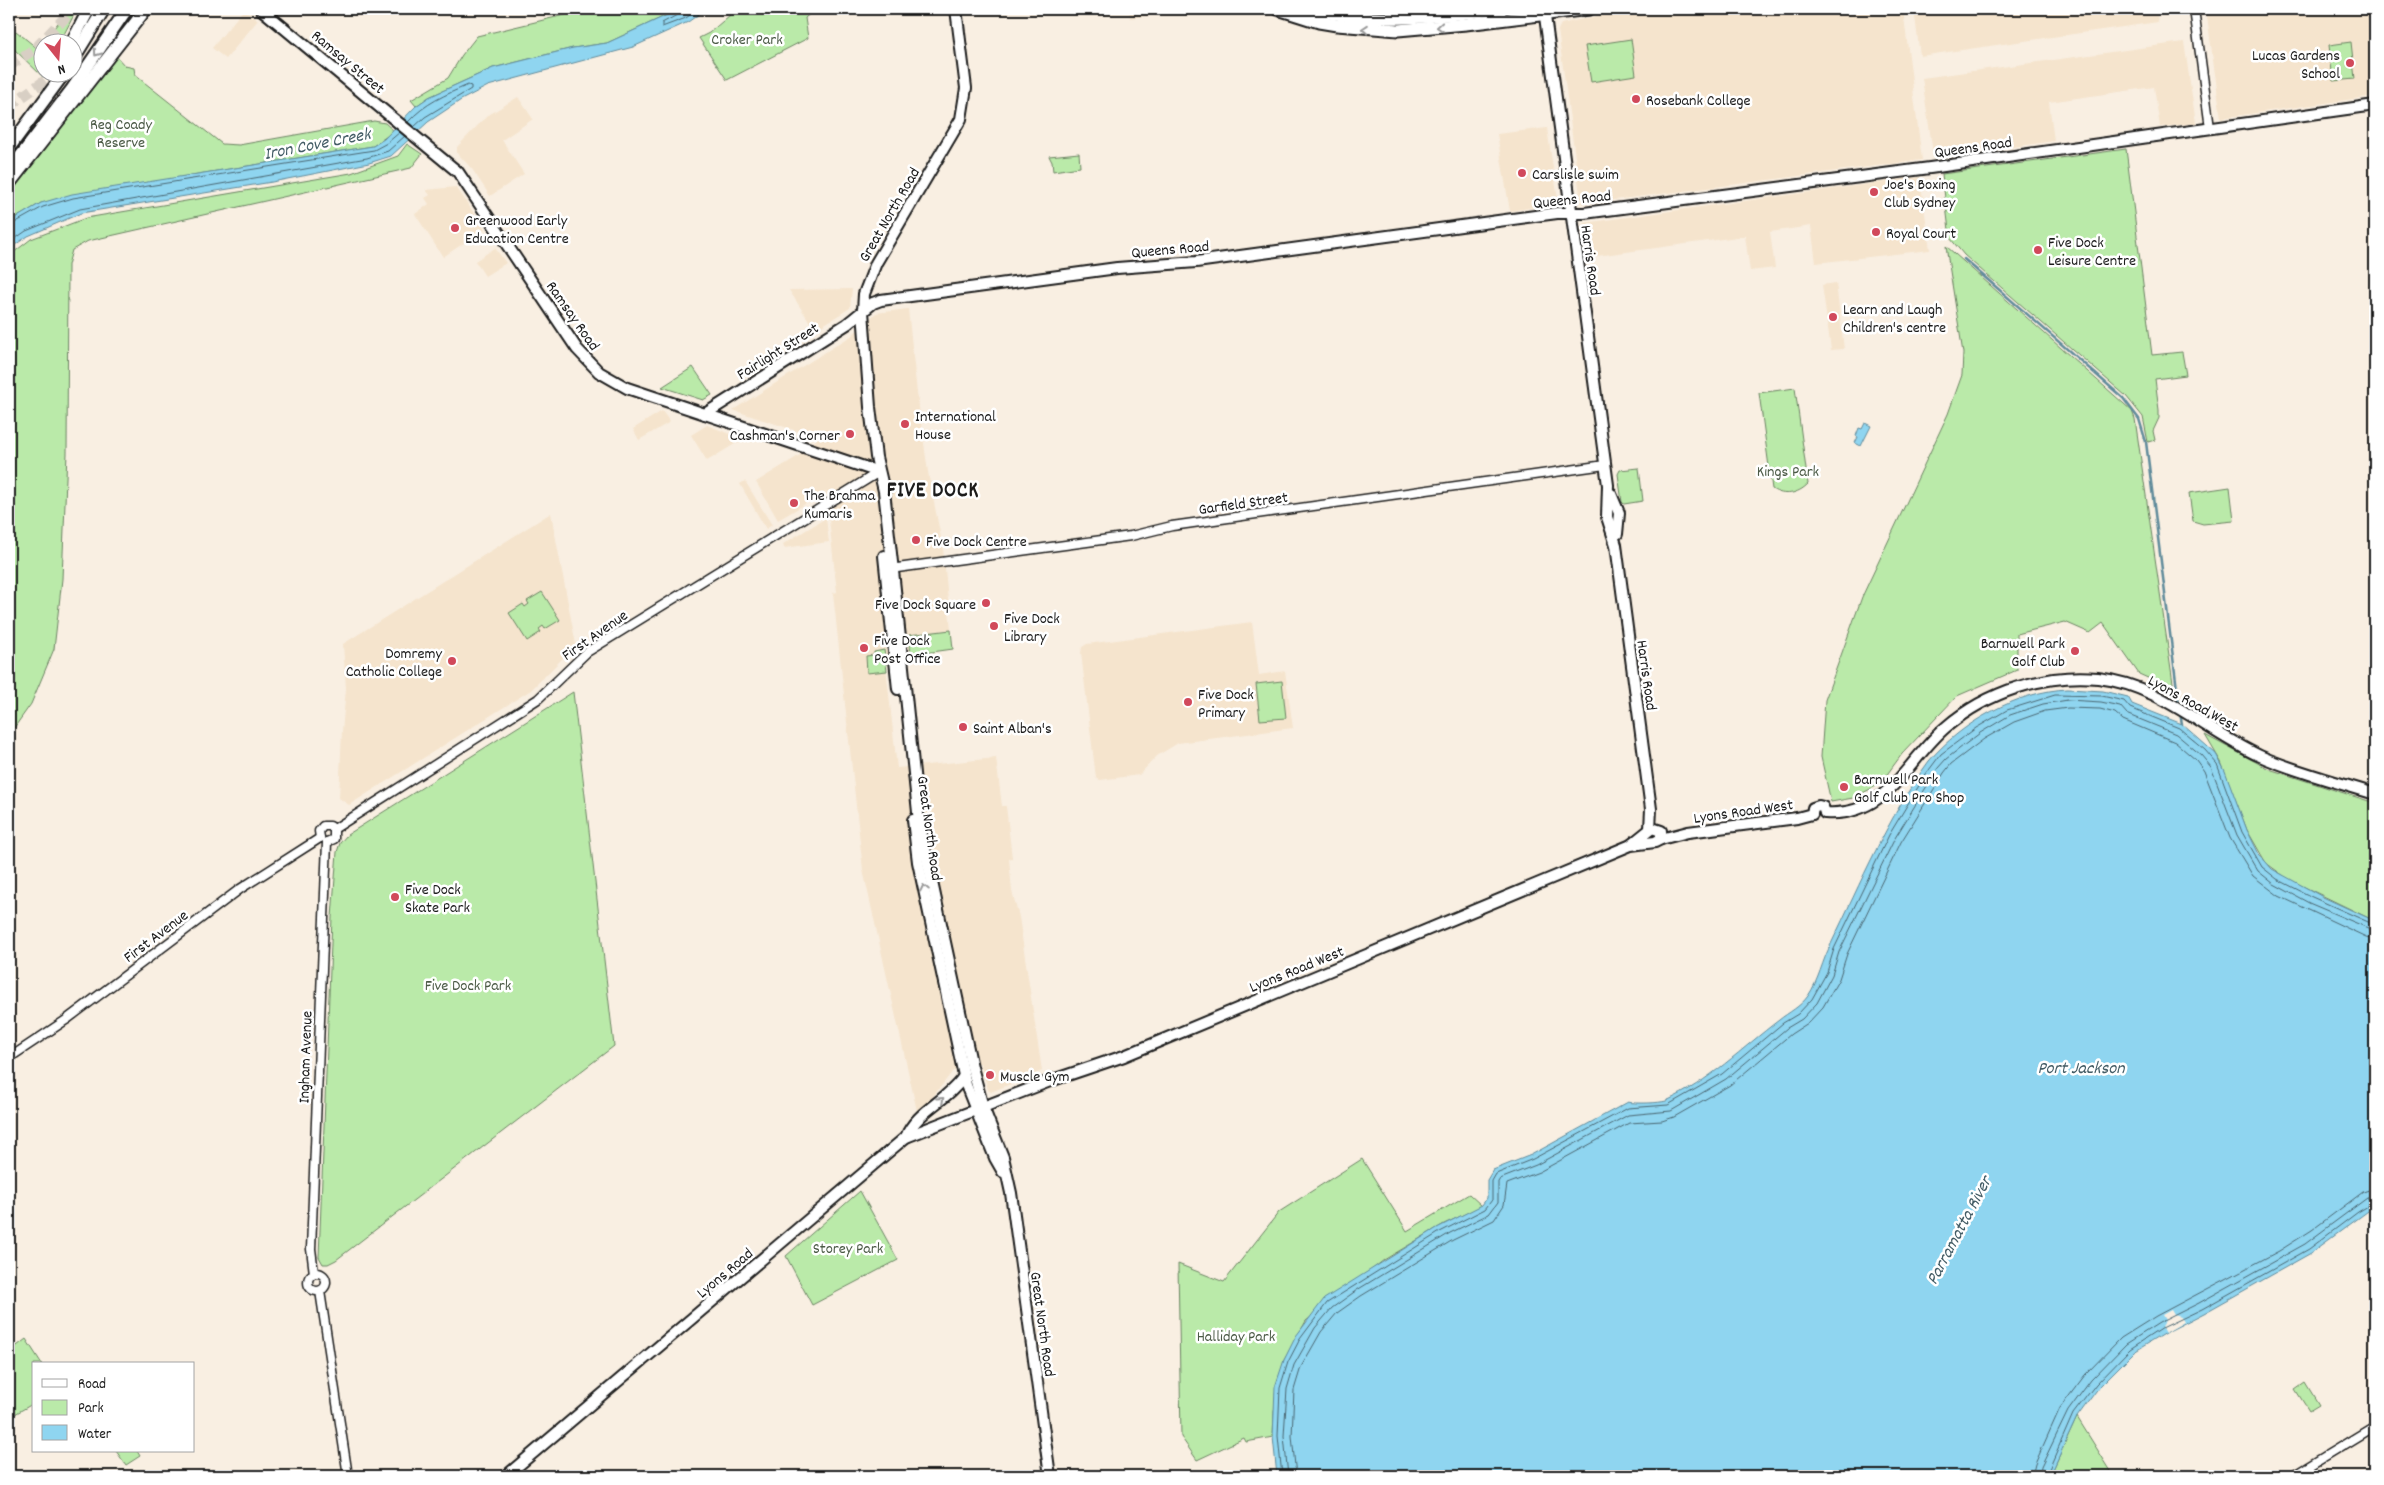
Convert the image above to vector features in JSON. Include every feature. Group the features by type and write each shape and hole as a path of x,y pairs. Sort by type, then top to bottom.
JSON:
{"highway":[{"path":"77,32 88,9"},
{"path":"82,45 104,9"},
{"path":"9,171 72,89 126,9"},
{"path":"9,184 146,9"},
{"path":"1278,9 1319,22 1382,30 1466,24 1544,12 1589,9"},
{"path":"1307,9 1370,19 1437,16 1502,9"},
{"path":"32,118 51,82"},
{"path":"9,148 58,82"}],"main road":[{"name":"Ramsay Street","path":"261,9 417,136"},
{"name":"Great North Road","path":"956,9 966,88 963,114 955,131 876,263 864,294 866,362 879,472 877,492 889,569 919,822 979,1109 994,1158 1007,1177 1013,1208 1050,1476"},
{"name":"Harris Road","path":"1544,12 1655,834"},
{"name":"Queens Road","path":"863,311 877,301 910,296 1117,268 1182,264 1557,213 1571,213 1930,168 2375,105"},
{"name":"Ramsay Road","path":"417,136 458,172 568,336 588,362 614,382 879,472"},
{"name":"Fairlight Street","path":"706,414 847,324 863,311"},
{"name":"Great North Road","path":"889,569 918,862 936,935 964,1076 979,1109"},
{"name":"Lyons Road West","path":"979,1109 1050,1080 1124,1056 1627,848 1655,834 1678,834 1812,814 1813,808 1818,806 1824,808 1825,813 1858,808 1875,800 1899,781 1935,738 1961,715 1990,698 2025,685 2059,679 2097,678 2139,688 2174,705 2262,756 2375,794"},
{"path":"906,1137 910,1128 955,1088 964,1076"},
{"name":"Lyons Road","path":"506,1476 906,1137 979,1109"}],"street":[{"path":"2194,9 2210,128"},
{"name":"Garfield Street","path":"889,569 1132,536 1204,522 1605,465"},
{"name":"First Avenue","path":"334,829 538,699 572,664 597,646 879,472"},
{"path":"323,826 330,826 334,829 334,839 323,840 319,831 323,826"},
{"name":"First Avenue","path":"9,1058 73,1015 240,889 323,840"},
{"name":"Ingham Avenue","path":"314,1273 310,1249 323,840"},
{"path":"314,1273 322,1274 325,1278 325,1287 320,1291 314,1291 308,1284 309,1276 314,1273"},
{"path":"320,1291 348,1476"},
{"path":"2292,1476 2375,1426"}],"shaded area":[{"path":"244,9 258,20 226,59 212,48"},
{"path":"1129,9 1160,9 1161,14 1130,18"},
{"path":"1628,9 1903,9 1922,160 1583,204 1581,202 1558,30 1561,24"},
{"path":"1914,9 2156,9 2158,22 1920,56"},
{"path":"2206,9 2375,9 2375,96 2221,118"},
{"path":"2184,42 2196,123 2160,127 2154,87 2049,102 2054,141 1938,158 1933,153 1922,78"},
{"path":"518,97 533,119 502,140 524,174 490,196 472,169 457,153 457,147 487,116"},
{"path":"1547,128 1558,200 1551,205 1510,211 1497,134"},
{"path":"1920,177 1930,250 1816,263 1811,226 1770,232 1775,268 1750,271 1745,236 1589,257 1584,223"},
{"name":"Greenwood Early Education Centre","path":"456,187 485,229 443,257 415,214 429,204 425,198 430,195 426,190"},
{"path":"495,248 506,263 485,276 475,261"},
{"name":"Learn and Laugh Children's centre","path":"1836,283 1844,349 1831,350 1822,285"},
{"path":"852,289 850,308 815,330 789,290"},
{"path":"908,309 928,472 943,548 951,630 909,635 911,655 885,658 897,768 996,758 1002,806 1006,806 1012,858 1009,859 1012,891 1019,917 1042,1071 991,1092 988,1090 980,1063 953,1071 931,1099 917,1111 863,870 833,593 837,592 826,492 778,520 756,482 800,455 818,438 733,410 851,336 876,313"},
{"path":"662,411 670,422 639,440 633,429"},
{"path":"707,425 743,439 707,461 691,435"},
{"path":"745,481 772,525 766,529 740,484"},
{"name":"Domremy Catholic College","path":"551,513 576,645 531,690 349,805 339,798 346,689 343,644"},
{"path":"826,518 829,542 784,548 783,544"},
{"name":"Five Dock Primary","path":"1252,622 1259,675 1285,671 1293,728 1178,743 1157,756 1139,775 1100,780 1096,778 1081,653 1082,647 1087,644"}],"green space":[{"path":"69,9 77,9 65,32 51,32"},
{"path":"581,9 680,9 607,43 573,48 493,68 429,97 416,106 411,100 448,78 462,55 477,36 581,11"},
{"name":"Croker Park","path":"737,9 815,9 805,18 808,38 727,80 699,38 709,33"},
{"path":"16,31 32,44 32,66 13,48 10,38"},
{"path":"1631,39 1636,75 1591,82 1585,46"},
{"path":"2351,42 2355,79 2333,81 2329,45"},
{"name":"Reg Coady Reserve","path":"115,55 125,66 134,68 135,75 222,144 239,145 374,121 385,123 394,131 373,146 192,175 41,203 9,222 9,189"},
{"path":"407,144 422,154 411,168 88,241 72,250 68,265 67,453 62,579 54,649 31,704 9,735 9,256 31,239 86,218 351,173 398,156"},
{"path":"2126,149 2152,355 2182,352 2186,375 2155,379 2159,418 2153,431 2155,440 2148,442 2143,417 2126,396 1964,255 1950,238 1942,174"},
{"path":"1079,153 1080,167 1053,171 1049,156"},
{"name":"Barnwell Park Golf Club","path":"1946,246 2132,411 2135,419 2174,690 2139,674 2103,623 2090,633 2065,622 2017,634 2017,670 1957,696 1902,754 1880,784 1853,798 1831,802 1821,757 1825,700 1862,597 1948,414 1962,375 1963,353"},
{"path":"693,367 712,395 703,400 662,387"},
{"name":"Kings Park","path":"1795,388 1808,484 1800,490 1786,494 1772,489 1759,393"},
{"path":"1639,468 1643,501 1624,504 1622,502 1618,474 1620,470"},
{"path":"2230,487 2234,521 2203,524 2193,521 2189,493"},
{"path":"542,592 560,620 545,629 543,626 539,629 541,632 527,641 509,613 523,604 525,607 529,604 527,601"},
{"path":"951,630 953,649 911,655 909,635"},
{"path":"884,650 887,671 867,673 866,656 874,655 874,652"},
{"path":"1282,681 1286,718 1260,720 1256,684"},
{"name":"Five Dock Park","path":"573,692 614,1046 336,1260 323,1264 319,1257 332,917 337,852 340,843 347,835"},
{"path":"2205,735 2269,769 2375,803 2375,921 2288,879 2266,863 2247,830 2221,762"},
{"name":"Halliday Park","path":"1362,1159 1407,1231 1469,1194 1482,1206 1444,1224 1384,1260 1306,1321 1284,1360 1274,1412 1273,1437 1246,1442 1244,1438 1197,1460 1181,1437 1178,1264 1224,1282 1279,1212"},
{"name":"Storey Park","path":"860,1191 898,1260 812,1305 786,1256"},
{"path":"26,1339 41,1362 32,1362 32,1404 15,1414 9,1404 9,1352"},
{"path":"2305,1382 2319,1405 2309,1411 2295,1389"},
{"path":"2077,1417 2114,1476 2050,1476"},
{"path":"117,1452 138,1452 140,1456 126,1465"}],"water":[{"name":"Iron Cove Creek","path":"680,9 706,9 688,22 633,47 488,86 461,100 428,122 391,156 369,163 272,182 81,213 28,236 9,249 9,222 41,203 72,194 373,146 384,139 416,106 429,97 493,68 573,48 607,43"},
{"path":"1865,423 1871,426 1861,446 1855,443 1858,437 1856,436 1859,428 1862,429"},
{"name":"Port Jackson","path":"2068,689 2103,691 2128,697 2132,704 2182,724 2216,754 2225,771 2247,830 2259,854 2272,869 2323,897 2375,921 2375,1206 2311,1253 2134,1352 2099,1387 2077,1417 2050,1476 1277,1476 1273,1437 1275,1387 1284,1360 1296,1336 1324,1299 1437,1228 1482,1205 1487,1198 1487,1180 1493,1170 1531,1155 1628,1102 1663,1102 1682,1093 1725,1064 1798,1006 1805,1000 1815,984 1828,950 1888,827 1914,782 1929,761 1957,734 1991,711 2029,696"}],"pier":[{"path":"2171,1310 2174,1315 2181,1317 2184,1322 2165,1333 2162,1328 2165,1320 2162,1315"}],"waterway":[{"path":"1964,259 2123,398 2139,419 2146,442 2179,705"},
{"path":"2180,713 2182,724"}],"tunnel":[{"path":"9,66 36,48 73,9"},
{"path":"9,106 43,82"}],"place":[{"name":"Lucas Gardens School","path":"2350,63"},
{"name":"Rosebank College","path":"1636,99"},
{"name":"Carslisle swim","path":"1522,173"},
{"name":"Joe's Boxing Club Sydney","path":"1874,192"},
{"name":"Greenwood Early Education Centre","path":"455,228"},
{"name":"Royal Court","path":"1876,232"},
{"name":"Five Dock Leisure Centre","path":"2038,250"},
{"name":"Learn and Laugh Children's centre","path":"1833,317"},
{"name":"International House","path":"905,424"},
{"name":"Cashman's Corner","path":"850,434"},
{"name":"The Brahma Kumaris","path":"794,503"},
{"name":"Five Dock Centre","path":"916,540"},
{"name":"Five Dock Square","path":"986,603"},
{"name":"Five Dock Library","path":"994,626"},
{"name":"Five Dock Post Office","path":"864,648"},
{"name":"Barnwell Park Golf Club","path":"2075,651"},
{"name":"Domremy Catholic College","path":"452,661"},
{"name":"Five Dock Primary","path":"1188,702"},
{"name":"Saint Alban's","path":"963,727"},
{"name":"Barnwell Park Golf Club Pro Shop","path":"1844,787"},
{"name":"Five Dock Skate Park","path":"395,897"},
{"name":"Muscle Gym","path":"990,1075"}],"district":[{"name":"FIVE DOCK","path":"933,489"}],"water label":[{"name":"Parramatta River","path":"1958,1230"}]}
